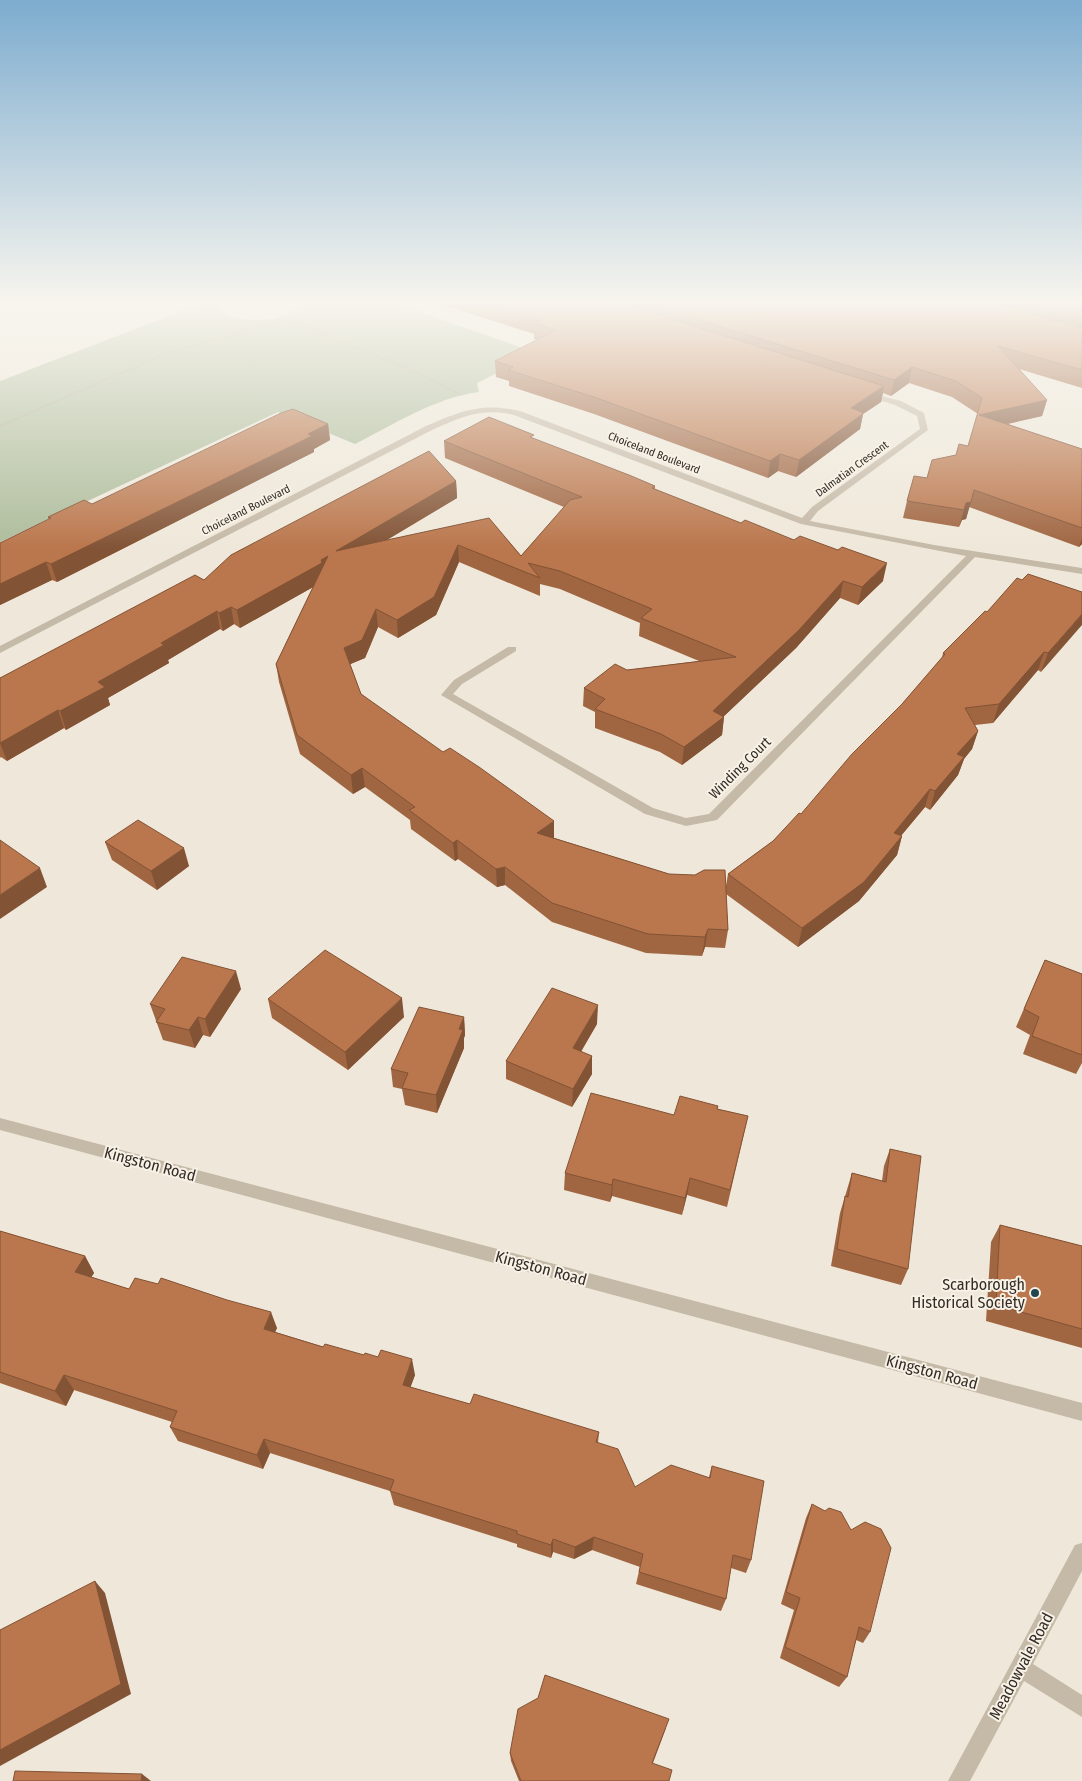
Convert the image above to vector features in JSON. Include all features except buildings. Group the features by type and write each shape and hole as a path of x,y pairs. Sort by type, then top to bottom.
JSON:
{"street":[{"name":"Dalmatian Crescent","path":"804,522 815,509 924,430 922,415 898,403 860,391"},
{"name":"Choiceland Boulevard","path":"0,650 429,428 468,410 483,408 518,413 804,522 972,555 1082,571"},
{"name":"Winding Court","path":"512,649 458,682 446,695 649,811 686,822 714,817 972,555"},
{"name":"Kingston Road","path":"0,1124 1082,1412"},
{"name":"Meadowvale Road","path":"959,1781 1082,1552"},
{"path":"1020,1668 1082,1706"}],"path":[{"path":"0,426 99,384"},
{"path":"439,384 483,408"}],"green space":[{"path":"0,384 477,384 479,392 462,395 431,406 355,444 278,412 0,542"}],"place":[{"name":"Scarborough Historical Society","path":"1035,1293"}]}
